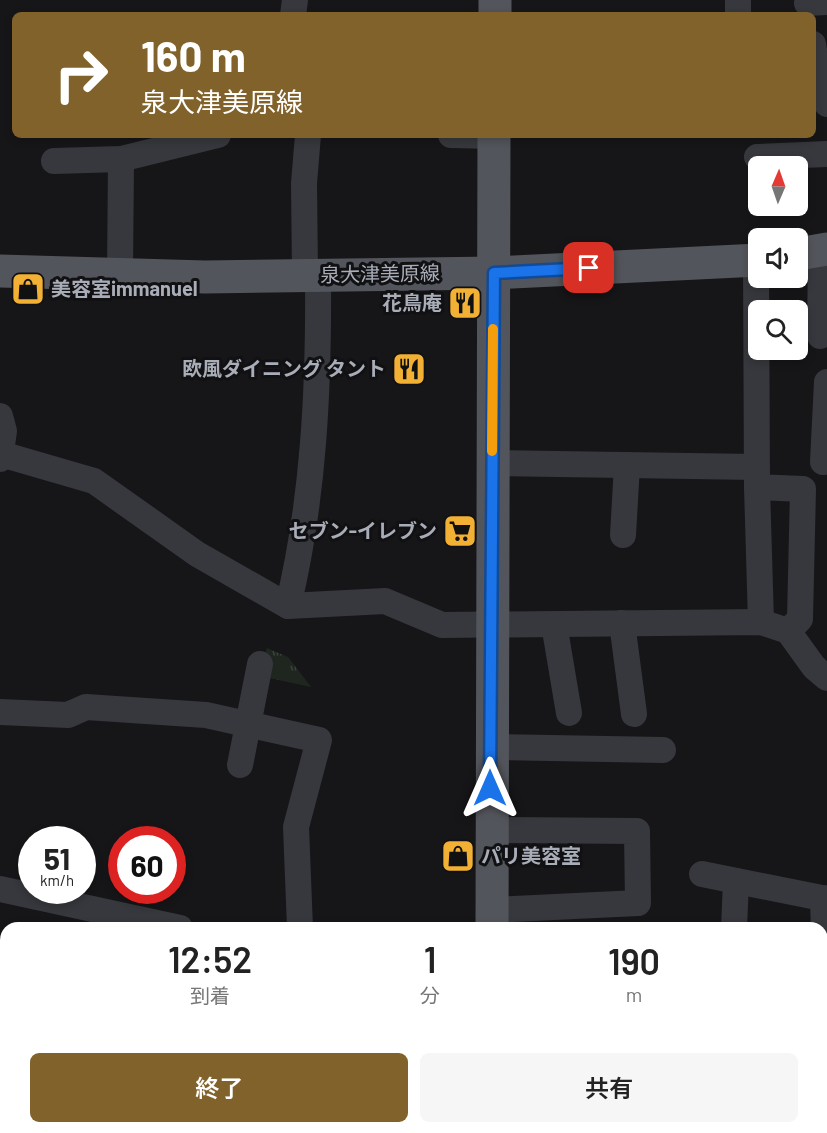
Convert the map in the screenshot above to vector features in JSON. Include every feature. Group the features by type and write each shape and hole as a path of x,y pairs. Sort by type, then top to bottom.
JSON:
{"main road":[{"path":"492,919 490,747 494,138"},
{"name":"泉大津美原線","path":"0,271 120,275 494,273 748,261"}],"street":[{"path":"816,60 821,87"},
{"path":"54,160 121,159 206,138"},
{"path":"288,606 301,553 319,378 304,183 308,138"},
{"path":"780,156 827,154"},
{"path":"120,275 121,159"},
{"path":"815,251 820,336"},
{"path":"758,288 757,477 761,622"},
{"path":"823,462 827,382"},
{"path":"0,416 4,431 0,459"},
{"path":"1,454 94,481 197,554 288,606 385,600 442,624 761,622 788,631 814,667 827,678"},
{"path":"492,463 627,465 757,477 803,489 800,619 788,631"},
{"path":"623,535 627,465"},
{"path":"622,623 634,714"},
{"path":"554,624 569,713"},
{"path":"240,765 260,664"},
{"path":"0,712 68,715 86,707 206,715 319,740 296,827 300,922"},
{"path":"490,747 663,750"},
{"path":"490,830 638,831 638,903 492,919"},
{"path":"702,874 825,898 825,922"},
{"path":"734,922 736,881"},
{"path":"0,889 152,922"}],"green space":[{"path":"267,648 288,657 311,687 265,677 263,661"}],"slow traffic":[{"path":"492,451 493,329"}],"place":[{"name":"美容室immanuel","path":"28,289"},
{"name":"花鳥庵","path":"465,303"},
{"name":"欧風ダイニング タント","path":"409,369"},
{"name":"セブン-イレブン","path":"460,531"},
{"name":"パリ美容室","path":"458,856"}],"route":[{"path":"490,788 494,273 589,268"}]}
